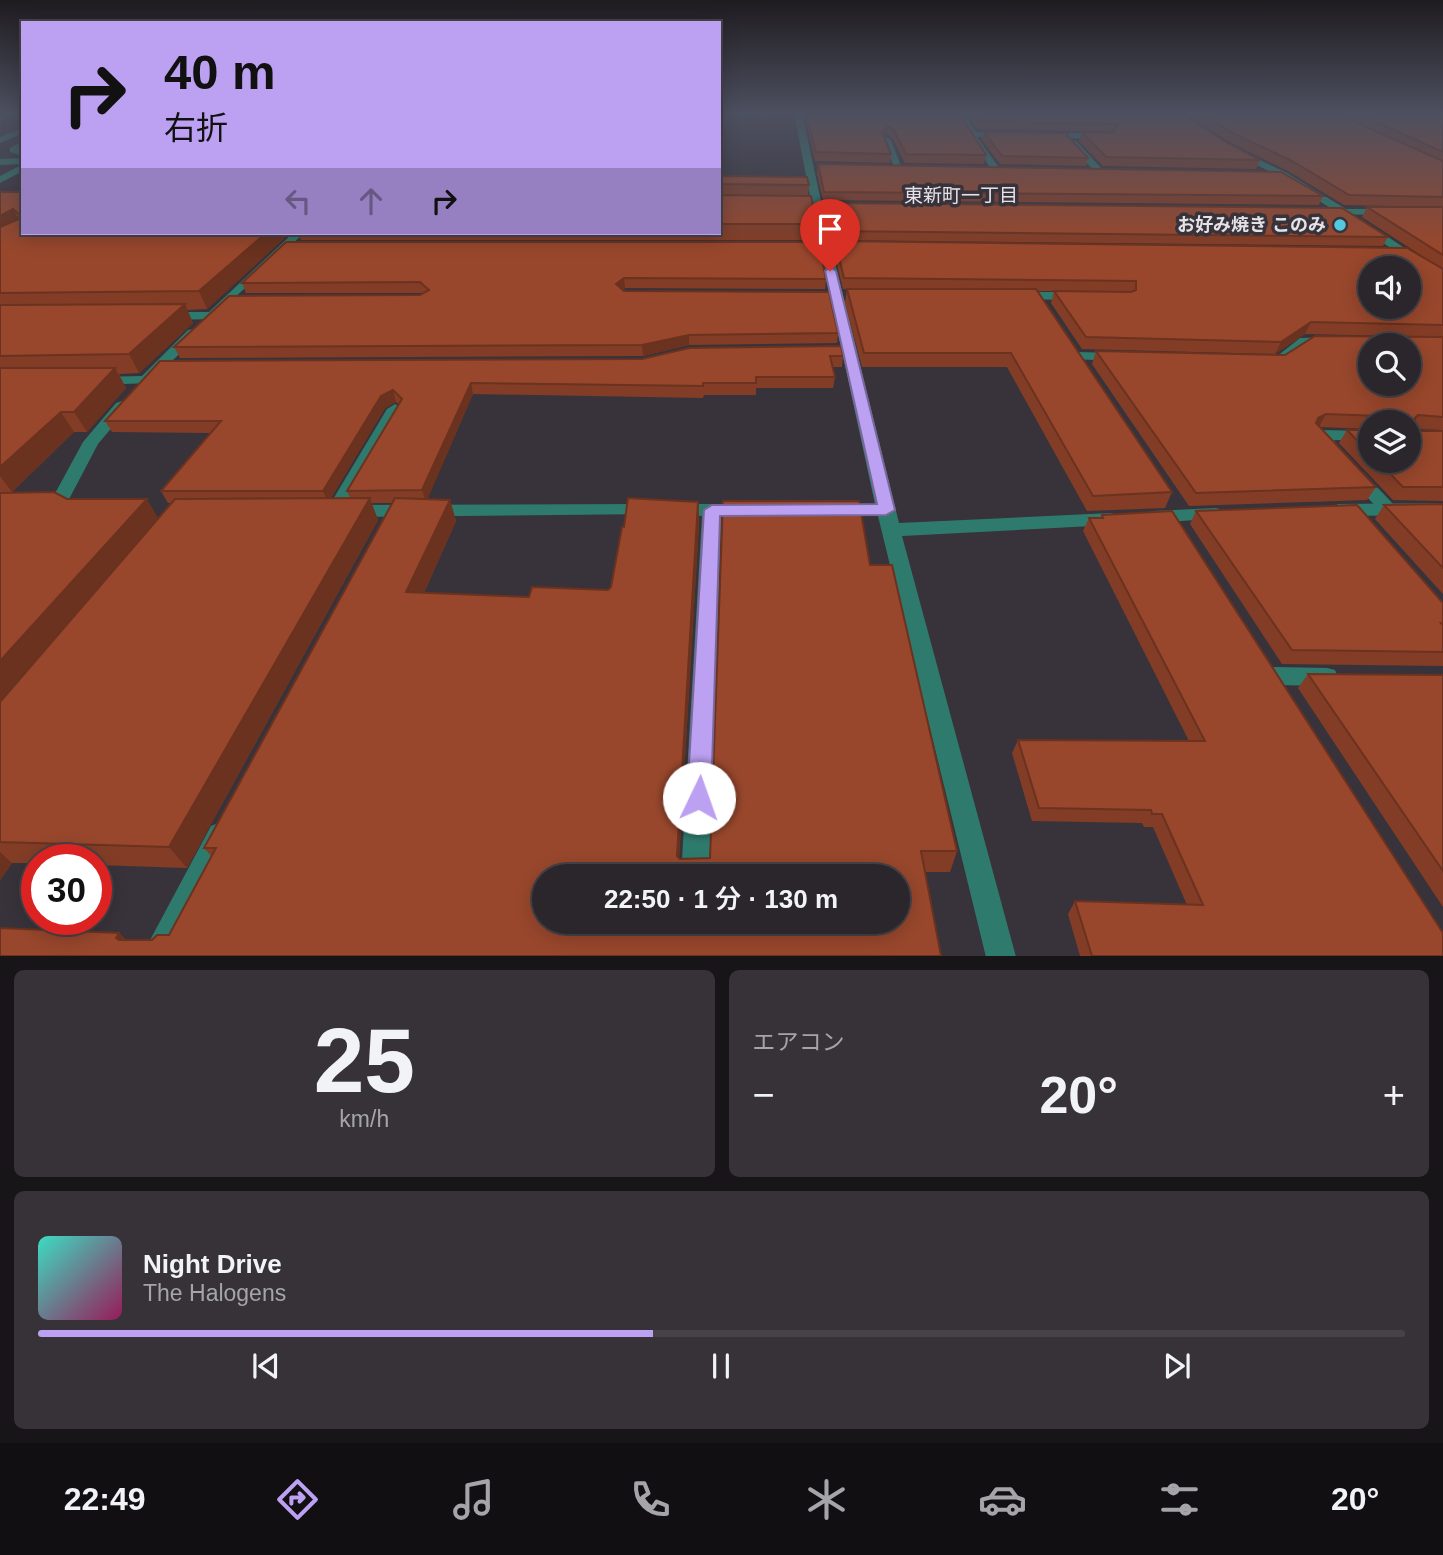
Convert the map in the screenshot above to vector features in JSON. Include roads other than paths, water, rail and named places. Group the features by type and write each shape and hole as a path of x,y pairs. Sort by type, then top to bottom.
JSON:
{"street":[{"path":"813,158 841,350 890,520 1001,956"},
{"path":"895,158 899,167"},
{"path":"987,158 995,169"},
{"path":"1087,158 1100,171"},
{"path":"1248,158 1344,212 1410,256"},
{"path":"0,162 21,161"},
{"path":"886,167 913,168"},
{"path":"0,181 21,168"},
{"path":"981,169 1008,169"},
{"path":"1086,170 1113,171"},
{"path":"1257,175 1283,175"},
{"path":"0,181 21,181"},
{"path":"1316,212 1406,212"},
{"path":"37,500 67,502 91,442 144,380 210,316 235,300 294,242"},
{"path":"785,246 867,247"},
{"path":"1377,253 1405,253"},
{"path":"1421,260 1443,260"},
{"path":"1421,263 1443,278"},
{"path":"996,296 1088,297"},
{"path":"1037,296 1050,316"},
{"path":"158,316 210,316"},
{"path":"1252,360 1279,361 1305,341 1346,341"},
{"path":"1076,357 1130,358"},
{"path":"160,365 188,365"},
{"path":"79,381 144,380"},
{"path":"395,409 328,511 766,510"},
{"path":"1358,436 1319,435 1388,509"},
{"path":"1353,509 1371,530"},
{"path":"1314,511 1443,509"},
{"path":"696,864 712,510"},
{"path":"819,510 890,520 1179,519 1235,514"},
{"path":"383,536 396,511"},
{"path":"1260,653 1289,699"},
{"path":"1275,676 1352,677"},
{"path":"157,956 234,812"}],"place":[{"name":"お好み焼き このみ","path":"1340,225"}],"district":[{"name":"東新町一丁目","path":"961,195"}]}
